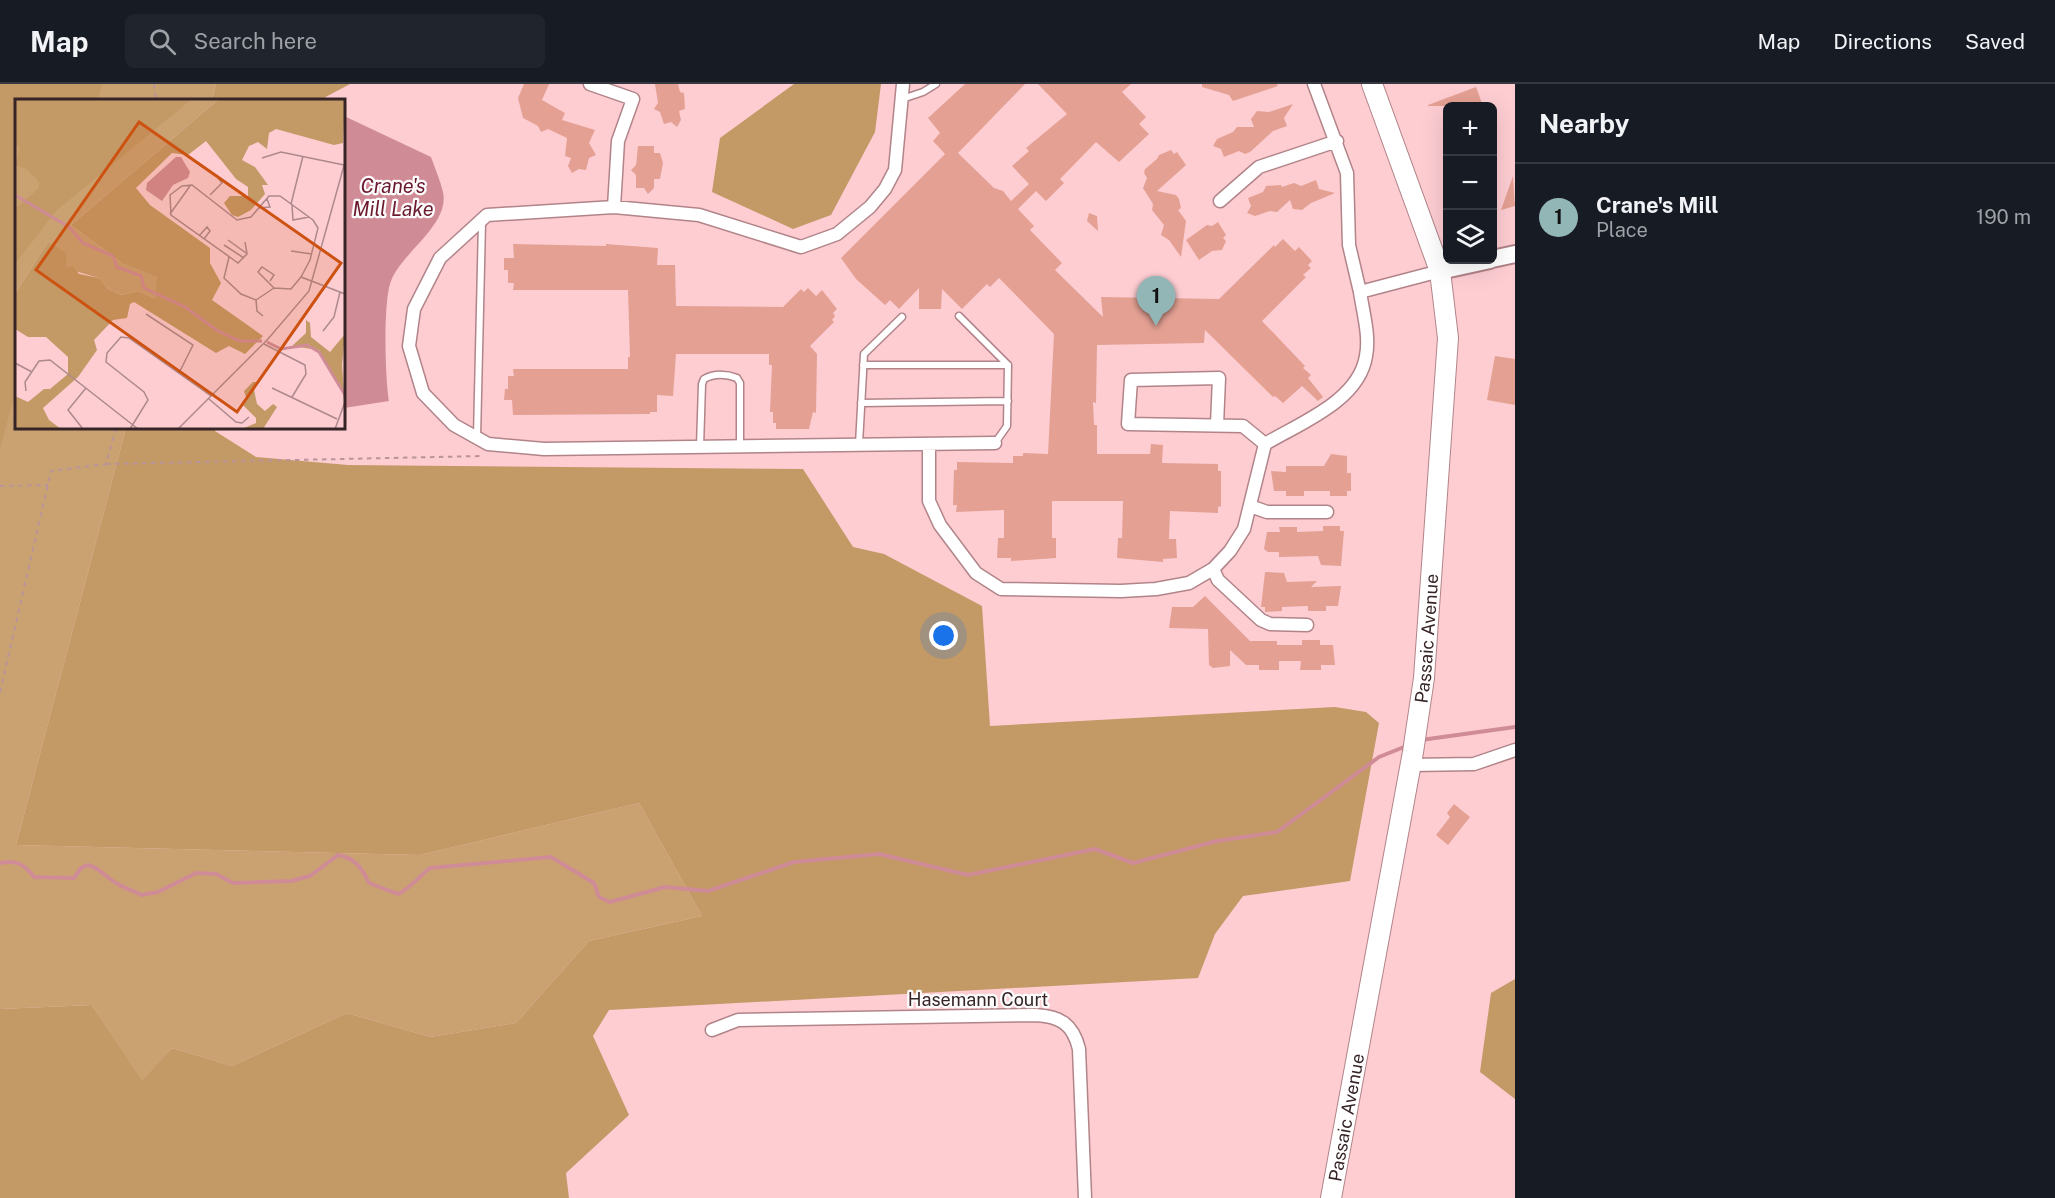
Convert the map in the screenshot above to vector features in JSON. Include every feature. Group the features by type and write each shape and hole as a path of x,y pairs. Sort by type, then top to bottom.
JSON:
{"main road":[{"name":"Passaic Avenue","path":"1331,1198 1412,758 1424,678 1448,338 1440,271 1372,84"}],"street":[{"path":"590,84 633,99 618,141 614,207"},
{"path":"903,84 895,170 885,189 870,207 837,234 801,246 699,215 614,207 487,215 440,258 414,309 409,346 423,393 454,425 482,441 544,449 995,443"},
{"path":"928,444 929,501 940,525 976,573 1001,589 1121,591 1156,589 1189,583 1213,569 1230,551 1244,529 1265,444 1318,413 1350,390 1366,357 1365,324 1349,245 1347,173 1314,84"},
{"path":"1220,201 1259,167 1337,141"},
{"path":"1497,258 1515,254"},
{"path":"1360,292 1470,264"},
{"path":"1217,425 1219,378 1131,380 1128,424 1243,426 1265,444"},
{"path":"1250,506 1267,512 1327,512"},
{"path":"1213,569 1218,580 1261,620 1270,624 1307,625"},
{"path":"1412,758 1474,764 1515,750"},
{"name":"Hasemann Court","path":"712,1030 738,1020 1035,1015 1058,1018 1072,1028 1079,1049 1085,1198"}],"lane":[{"path":"902,99 923,93 936,84"},
{"path":"482,220 482,441"},
{"path":"959,316 1008,365 1007,426 995,443"},
{"path":"859,445 864,354 902,317"},
{"path":"864,365 1008,365"},
{"path":"700,447 702,384 704,379 710,375 731,376 737,378 740,383 740,446"},
{"path":"861,403 1008,400"}],"path":[{"path":"154,84 156,99"},
{"path":"106,464 116,429"},
{"path":"0,692 51,471 106,464 483,456 482,441"},
{"path":"0,486 48,485"}],"shaded area":[{"path":"0,84 216,84 212,99 15,99 15,429 126,429 16,845 420,855 639,803 702,916 589,941 516,1023 430,1037 347,1013 232,1066 172,1048 142,1082 92,1005 0,1009"},
{"path":"0,84 102,84 98,99 15,99 15,394 0,449"},
{"path":"216,84 350,84 322,99 212,99"},
{"path":"794,84 881,84 875,132 831,215 793,229 712,192 720,138"},
{"path":"126,429 215,429 256,457 348,465 803,469 853,547 884,554 982,606 990,726 1335,707 1366,712 1379,723 1350,881 1243,896 1215,934 1198,978 609,1010 593,1036 629,1115 566,1173 569,1198 0,1198 0,1009 92,1005 142,1081 172,1048 232,1066 347,1013 430,1037 516,1023 589,941 702,916 639,803 420,855 16,845"},
{"path":"1515,979 1515,1099 1480,1072 1491,993"}],"water":[{"name":"Crane's Mill Lake","path":"345,116 431,157 443,192 443,204 433,227 397,270 388,291 386,359 389,401 345,408"}],"building":[{"path":"524,84 549,84 542,100 565,113 562,120 595,130 589,143 596,155 589,158 586,170 579,169 572,173 568,166 571,158 565,156 567,138 548,129 541,132 538,126 523,118 518,98"},
{"path":"655,84 678,84 680,92 684,93 685,109 679,111 681,120 677,127 671,122 664,124 660,112 654,109 658,103"},
{"path":"965,84 1025,84 958,153 994,188 1003,191 1011,201 1029,184 1012,166 1029,151 1026,148 1067,114 1038,84 1131,84 1122,92 1146,117 1139,124 1149,134 1119,162 1096,142 1060,179 1064,183 1046,201 1036,191 1018,209 1034,226 1030,230 1062,263 1055,270 1103,317 1101,297 1219,299 1283,239 1295,251 1299,247 1312,261 1308,265 1311,268 1303,275 1306,277 1262,321 1305,366 1303,368 1311,375 1308,378 1323,397 1318,401 1302,386 1283,403 1275,396 1273,397 1205,330 1204,343 1097,345 1096,403 1093,402 1094,425 1097,425 1097,454 1150,454 1151,444 1163,445 1162,463 1218,464 1218,471 1221,471 1221,506 1218,507 1218,513 1170,511 1169,539 1176,539 1177,558 1163,559 1163,562 1117,558 1118,538 1122,538 1123,501 1052,501 1052,538 1056,538 1056,558 1011,561 1011,558 997,558 998,538 1004,538 1004,510 956,512 957,505 953,505 954,470 957,470 957,462 1013,463 1013,456 1023,456 1023,453 1048,454 1054,334 999,278 990,287 987,284 962,309 942,289 941,309 919,309 919,288 899,309 890,300 885,305 856,279 841,258 945,154 933,141 940,133 928,118"},
{"path":"1202,84 1277,84 1278,86 1233,101 1229,95 1202,87"},
{"path":"1476,87 1482,102 1443,102 1443,106 1428,105"},
{"path":"1293,104 1284,118 1287,126 1273,131 1250,152 1245,154 1239,151 1224,157 1221,149 1213,146 1217,139 1233,132 1237,127 1254,127 1251,119 1257,111 1269,112"},
{"path":"638,146 654,146 654,153 660,153 663,163 660,179 654,179 654,188 648,194 644,188 636,188 636,175 631,170 636,165"},
{"path":"1171,150 1174,154 1177,152 1186,165 1157,191 1176,195 1179,199 1181,208 1178,210 1186,221 1181,257 1169,240 1161,235 1164,225 1152,210 1153,204 1143,188 1147,178 1144,173 1145,169 1159,155"},
{"path":"1513,176 1515,206 1501,210"},
{"path":"1316,180 1319,189 1335,193 1311,203 1302,210 1293,209 1290,200 1277,212 1270,211 1255,216 1247,213 1251,206 1248,198 1263,192 1266,186 1281,185 1282,187 1294,183 1301,186"},
{"path":"1089,213 1097,216 1098,231 1087,221"},
{"path":"1218,222 1226,235 1223,238 1226,241 1222,250 1212,251 1199,260 1186,240 1207,225 1212,226"},
{"path":"513,244 606,246 606,244 658,248 657,265 675,265 676,306 783,307 801,289 804,292 808,288 816,296 822,290 837,309 833,313 834,322 810,346 817,354 816,413 813,412 809,429 776,429 776,423 773,423 773,412 770,412 772,365 769,365 769,354 676,354 673,396 657,395 657,412 650,412 650,414 513,415 512,400 504,400 505,389 508,389 508,376 514,376 513,369 628,369 628,357 630,357 628,290 513,290 514,283 508,283 508,270 504,270 504,258 514,258"},
{"path":"1495,356 1515,359 1515,405 1487,400"},
{"path":"1331,454 1347,456 1347,473 1351,473 1351,491 1347,491 1347,496 1330,496 1330,491 1304,491 1304,496 1286,496 1286,491 1274,491 1271,471 1286,472 1286,466 1324,466"},
{"path":"1323,526 1340,526 1340,531 1344,531 1341,566 1321,565 1318,556 1279,557 1279,552 1268,552 1264,549 1267,532 1280,532 1279,527 1297,527 1297,532 1323,531"},
{"path":"1265,572 1284,573 1287,582 1317,581 1311,587 1341,586 1338,606 1326,606 1326,611 1308,611 1308,606 1282,607 1282,611 1265,612 1265,607 1261,607"},
{"path":"1205,596 1250,641 1277,641 1277,645 1302,645 1302,640 1320,640 1320,645 1333,645 1335,665 1321,665 1321,670 1300,670 1301,661 1279,661 1279,670 1259,670 1259,665 1246,665 1230,650 1230,666 1213,668 1209,665 1208,629 1169,628 1172,607 1193,607"},
{"path":"1454,804 1470,817 1448,845 1436,835 1450,817 1447,813"}],"waterway":[{"path":"1421,740 1515,727"},
{"path":"0,863 20,864 34,877 74,878 81,868 88,865 121,886 141,895 158,892 196,873 216,874 233,883 291,881 310,876 338,855 357,864 369,883 398,894 430,868 551,857 594,883 599,897 610,902 665,887 708,891 794,862 879,854 968,875 1095,849 1133,863 1217,841 1277,832 1379,757 1409,745"}],"place":[{"name":"Crane's Mill","path":"1156,326"}]}
